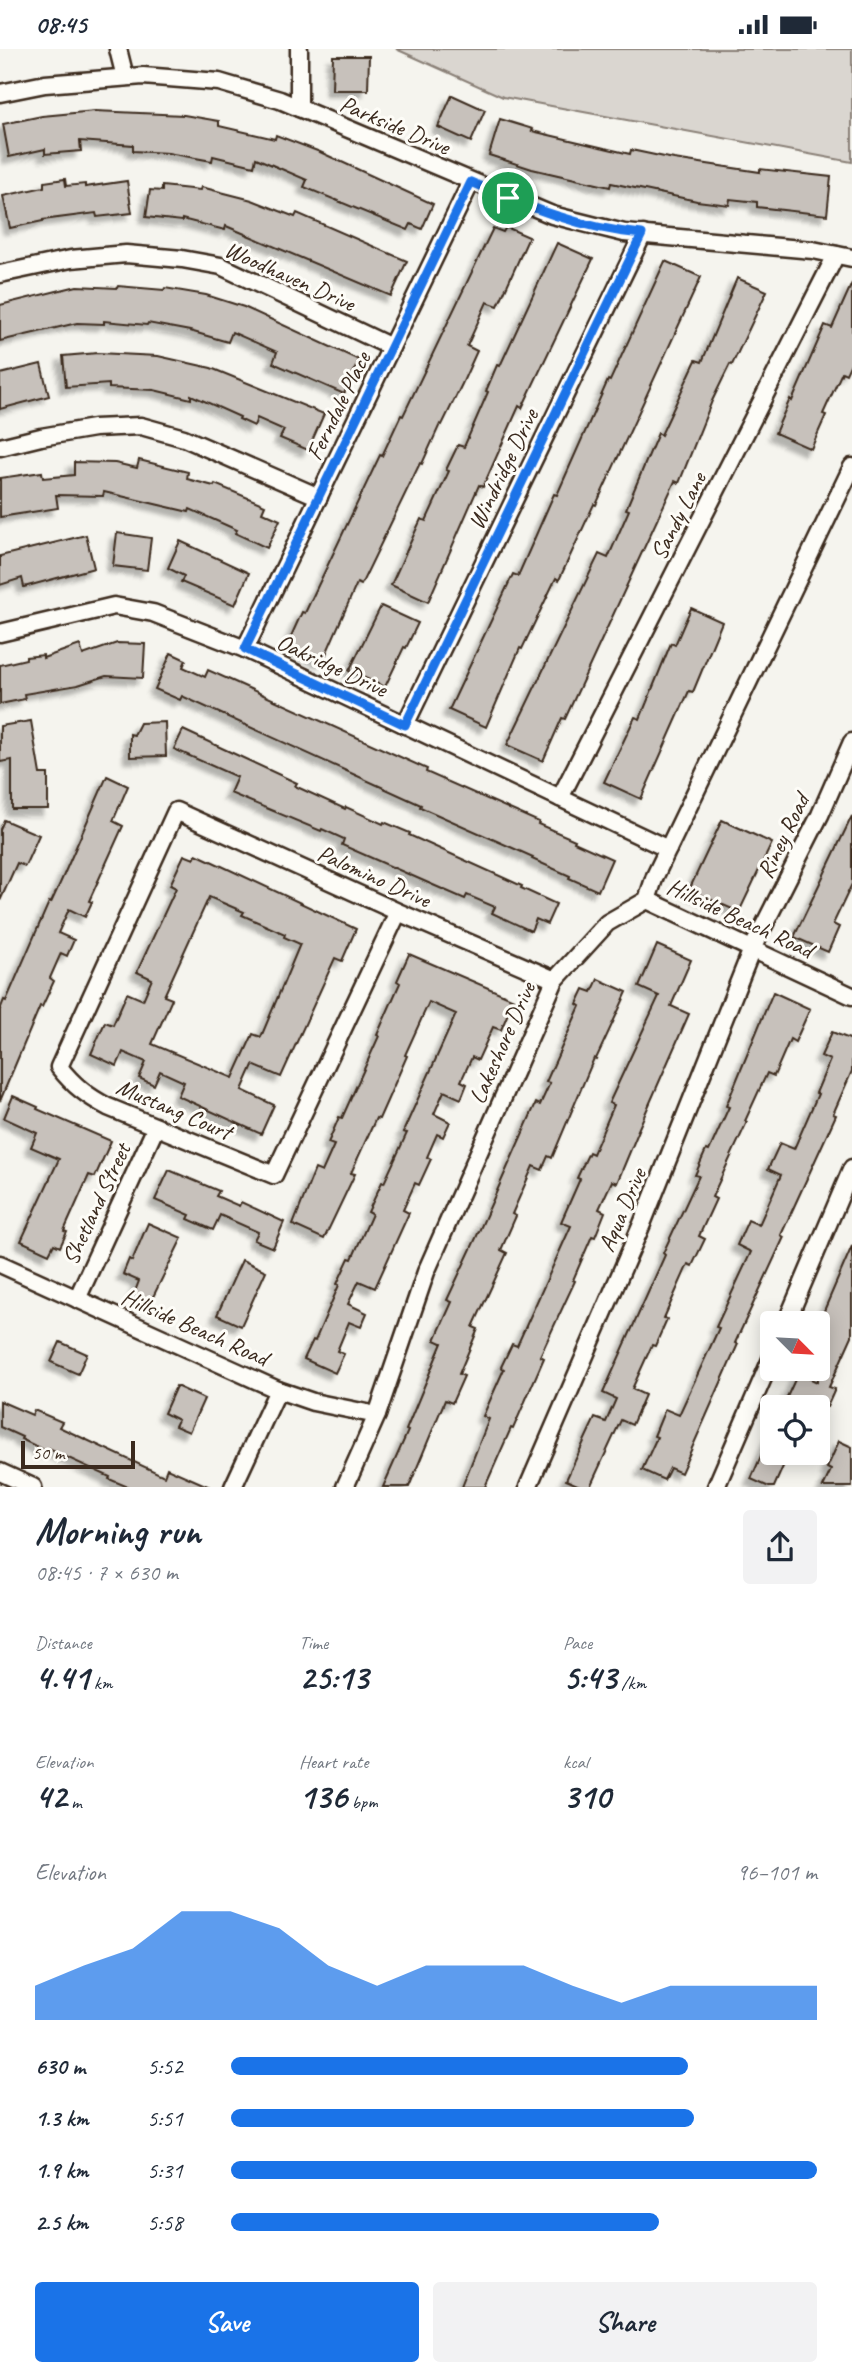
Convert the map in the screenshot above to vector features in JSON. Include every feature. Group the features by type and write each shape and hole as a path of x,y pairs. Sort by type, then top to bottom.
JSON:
{"street":[{"path":"118,49 125,77"},
{"path":"299,49 299,108"},
{"name":"Parkside Drive","path":"0,93 45,84 143,76 219,82 281,100 552,215 624,233 813,250 844,256"},
{"name":"Ferndale Place","path":"245,649 471,182"},
{"name":"Windridge Drive","path":"405,725 642,234"},
{"name":"Woodhaven Drive","path":"0,274 71,259 125,254 182,259 221,266 391,347"},
{"name":"Sandy Lane","path":"560,798 844,256"},
{"path":"0,447 41,437 94,429 141,426 184,438 319,497"},
{"path":"647,900 655,876 852,467"},
{"name":"Oakridge Drive","path":"0,633 114,606 153,613 245,649 668,849"},
{"name":"Riney Road","path":"752,949 820,815 852,742"},
{"name":"Palomino Drive","path":"176,811 555,980"},
{"name":"Mustang Court","path":"176,811 59,1066 71,1083 108,1107 274,1175 398,912"},
{"name":"Hillside Beach Road","path":"647,900 852,996"},
{"name":"Lakeshore Drive","path":"345,1487 377,1415 426,1272 555,980 607,923 647,900"},
{"name":"Aqua Drive","path":"528,1487 642,1224 752,949"},
{"name":"Shetland Street","path":"77,1299 156,1127"},
{"path":"791,1311 852,1168"},
{"name":"Hillside Beach Road","path":"0,1264 278,1390 313,1402 377,1415"},
{"path":"716,1487 762,1381"},
{"path":"233,1487 278,1390"},
{"path":"0,1472 33,1487"}],"shaded area":[{"path":"396,49 852,49 852,162 503,97"}],"building":[{"path":"333,56 369,56 368,90 332,90"},
{"path":"452,95 485,110 471,142 438,127"},
{"path":"95,111 184,115 219,121 219,126 275,139 276,135 320,152 433,204 422,229 411,224 408,230 304,187 307,180 256,158 254,166 213,156 212,161 168,153 133,151 133,145 80,141 81,151 45,154 45,149 9,157 3,124 42,116"},
{"path":"500,119 533,129 532,131 630,154 631,150 760,172 760,169 831,177 827,215 757,207 757,202 730,199 729,205 697,201 611,183 610,187 532,169 489,155"},
{"path":"65,179 66,186 85,184 85,187 127,181 132,213 97,217 96,213 43,220 10,228 3,196 44,187 44,182"},
{"path":"162,186 200,190 201,187 252,200 295,217 297,213 407,261 391,296 226,226 225,230 182,219 146,217 150,190 162,191"},
{"path":"506,227 529,237 498,306 487,302 467,346 477,351 462,384 361,585 357,583 323,661 287,645 380,455 382,456 401,415 403,416 493,228 503,232"},
{"path":"557,243 593,259 522,408 519,406 483,487 479,485 428,602 391,585 421,519 426,521 458,445 464,447 497,365 500,366"},
{"path":"665,261 701,277 596,505 594,504 559,580 556,578 522,649 520,648 486,727 449,710 513,574 518,576 554,494 557,495"},
{"path":"737,278 767,291 712,401 679,483 675,481 565,719 562,718 543,761 507,745 599,554 608,558 658,433 661,435 696,360 702,362"},
{"path":"852,283 852,361 846,374 842,372 811,449 775,433 825,325 832,328"},
{"path":"77,286 165,288 206,295 244,307 359,360 344,394 273,363 277,352 232,332 228,342 148,323 104,321 104,324 77,323 0,341 0,305"},
{"path":"98,353 158,356 211,368 324,414 308,450 280,438 284,430 257,418 254,426 191,395 191,399 154,390 109,388 109,384 66,387 63,356"},
{"path":"41,364 49,396 0,409 0,374"},
{"path":"139,460 188,472 187,479 214,486 215,484 265,505 262,512 280,520 267,548 235,533 237,530 190,509 189,512 104,492 103,496 56,495 58,508 0,517 0,478 42,472 43,478 74,475 74,462 115,463 137,468"},
{"path":"117,533 151,538 147,570 113,566"},
{"path":"86,535 94,568 24,587 22,578 0,585 0,556"},
{"path":"180,541 249,573 235,605 181,582 184,576 168,568"},
{"path":"381,606 418,623 385,687 349,671"},
{"path":"691,608 722,622 693,692 689,691 641,799 604,782 635,717 640,719 671,643 675,645"},
{"path":"117,643 145,644 143,678 106,676 78,685 24,694 25,699 0,704 0,665 26,657 43,655 43,658 80,645 83,655"},
{"path":"171,653 186,660 183,667 205,677 208,670 427,769 426,772 539,822 538,824 612,859 598,891 532,859 533,857 182,696 180,700 155,689"},
{"path":"31,721 40,774 48,774 48,809 12,809 12,760 0,762 0,726"},
{"path":"165,722 166,756 130,757 130,734 134,735 140,723"},
{"path":"183,730 297,783 295,786 345,809 346,807 410,833 409,835 556,904 547,924 536,919 531,931 492,913 495,907 467,895 465,899 342,845 344,839 322,829 321,831 230,793 237,777 174,749"},
{"path":"107,776 128,786 113,821 123,826 89,901 92,902 85,917 69,909 58,933 74,940 67,956 61,953 50,978 54,981 42,1007 40,1006 0,1101 0,1010"},
{"path":"852,816 852,884 833,924 839,927 828,952 794,937"},
{"path":"4,820 39,835 25,866 17,863 0,901 0,829"},
{"path":"722,820 772,843 739,912 689,890"},
{"path":"196,854 356,929 342,961 335,958 281,1077 253,1065 242,1090 274,1105 261,1134 178,1096 184,1082 160,1071 154,1085 139,1078 146,1062 123,1052 117,1066 91,1054 105,1022 113,1025 127,993 143,1000 152,979 137,972 176,888 170,885 184,855 194,859","holes":["209,897 244,912 242,915 285,934 284,937 300,944 261,1037 253,1034 233,1078 152,1044 172,999 164,996"]},
{"path":"657,945 691,960 671,1006 689,1014 617,1183 612,1181 599,1209 605,1212 540,1356 544,1358 513,1429 511,1428 485,1487 462,1487 489,1419 483,1416 504,1369 501,1367 512,1344 517,1346 571,1226 561,1222 580,1179 577,1178 589,1152 593,1154 614,1105 609,1103 659,996 639,987"},
{"path":"409,954 514,999 501,1030 493,1027 478,1060 472,1057 461,1081 467,1084 461,1099 444,1091 434,1114 450,1122 443,1137 437,1134 427,1157 431,1159 419,1185 415,1183 403,1210 409,1213 375,1288 359,1281 348,1304 367,1313 361,1327 349,1322 337,1351 344,1354 335,1373 304,1359 313,1340 315,1341 339,1285 337,1284 349,1258 352,1259 372,1214 368,1212 407,1133 403,1132 456,1014 429,1002 324,1239 293,1225 315,1169 322,1172 334,1145 328,1143 379,1036 377,1035 400,983 397,981"},
{"path":"598,979 627,992 596,1059 594,1058 552,1158 548,1156 542,1170 533,1166 512,1214 516,1216 501,1250 507,1253 473,1327 478,1329 459,1374 464,1376 452,1403 445,1400 409,1487 383,1487 442,1343 435,1340 452,1302 447,1300 536,1103 540,1105 550,1083 546,1082 580,1006 577,1004 584,989 592,992"},
{"path":"773,992 810,1009 795,1042 790,1039 774,1076 767,1073 712,1197 716,1199 699,1236 705,1239 692,1266 688,1264 664,1318 667,1319 655,1346 652,1345 632,1389 645,1395 632,1425 621,1420 590,1487 582,1487 566,1480 595,1418 606,1422 616,1399 603,1393 699,1176 695,1175 706,1150 709,1151 729,1107 726,1106"},
{"path":"832,1032 852,1040 852,1071 833,1114 836,1115 781,1235 784,1237 735,1343 738,1344 681,1473 670,1468 664,1480 642,1470 657,1437 654,1436 665,1409 679,1415 719,1328 716,1327 751,1252 737,1245 748,1220 759,1225 781,1175 768,1169 780,1143 794,1149 830,1060 821,1056"},
{"path":"13,1096 111,1141 95,1177 89,1175 64,1231 67,1232 60,1247 54,1244 49,1254 21,1241 59,1159 31,1147 37,1133 4,1118"},
{"path":"169,1170 219,1191 216,1196 239,1206 241,1202 284,1222 273,1248 254,1240 258,1232 220,1215 213,1230 188,1219 190,1215 155,1200"},
{"path":"148,1223 182,1238 151,1301 134,1294 139,1281 123,1274 129,1259 132,1261"},
{"path":"852,1246 852,1336 829,1387 835,1389 830,1400 830,1395 788,1395 794,1381 830,1381 830,1311 824,1311"},
{"path":"242,1260 266,1271 241,1326 217,1315"},
{"path":"60,1342 87,1354 78,1374 51,1362"},
{"path":"176,1386 204,1399 189,1432 175,1426 178,1420 164,1413"},
{"path":"0,1401 32,1415 34,1410 62,1422 59,1427 164,1476 167,1468 210,1487 128,1487 49,1449 48,1452 0,1427"},
{"path":"839,1441 852,1447 852,1487 823,1487 831,1470 827,1468"},
{"path":"760,1458 760,1465 784,1465 774,1487 751,1479"}],"route":[{"path":"471,182 508,198 552,215 624,233 642,234 405,725 245,649 471,182"}]}
